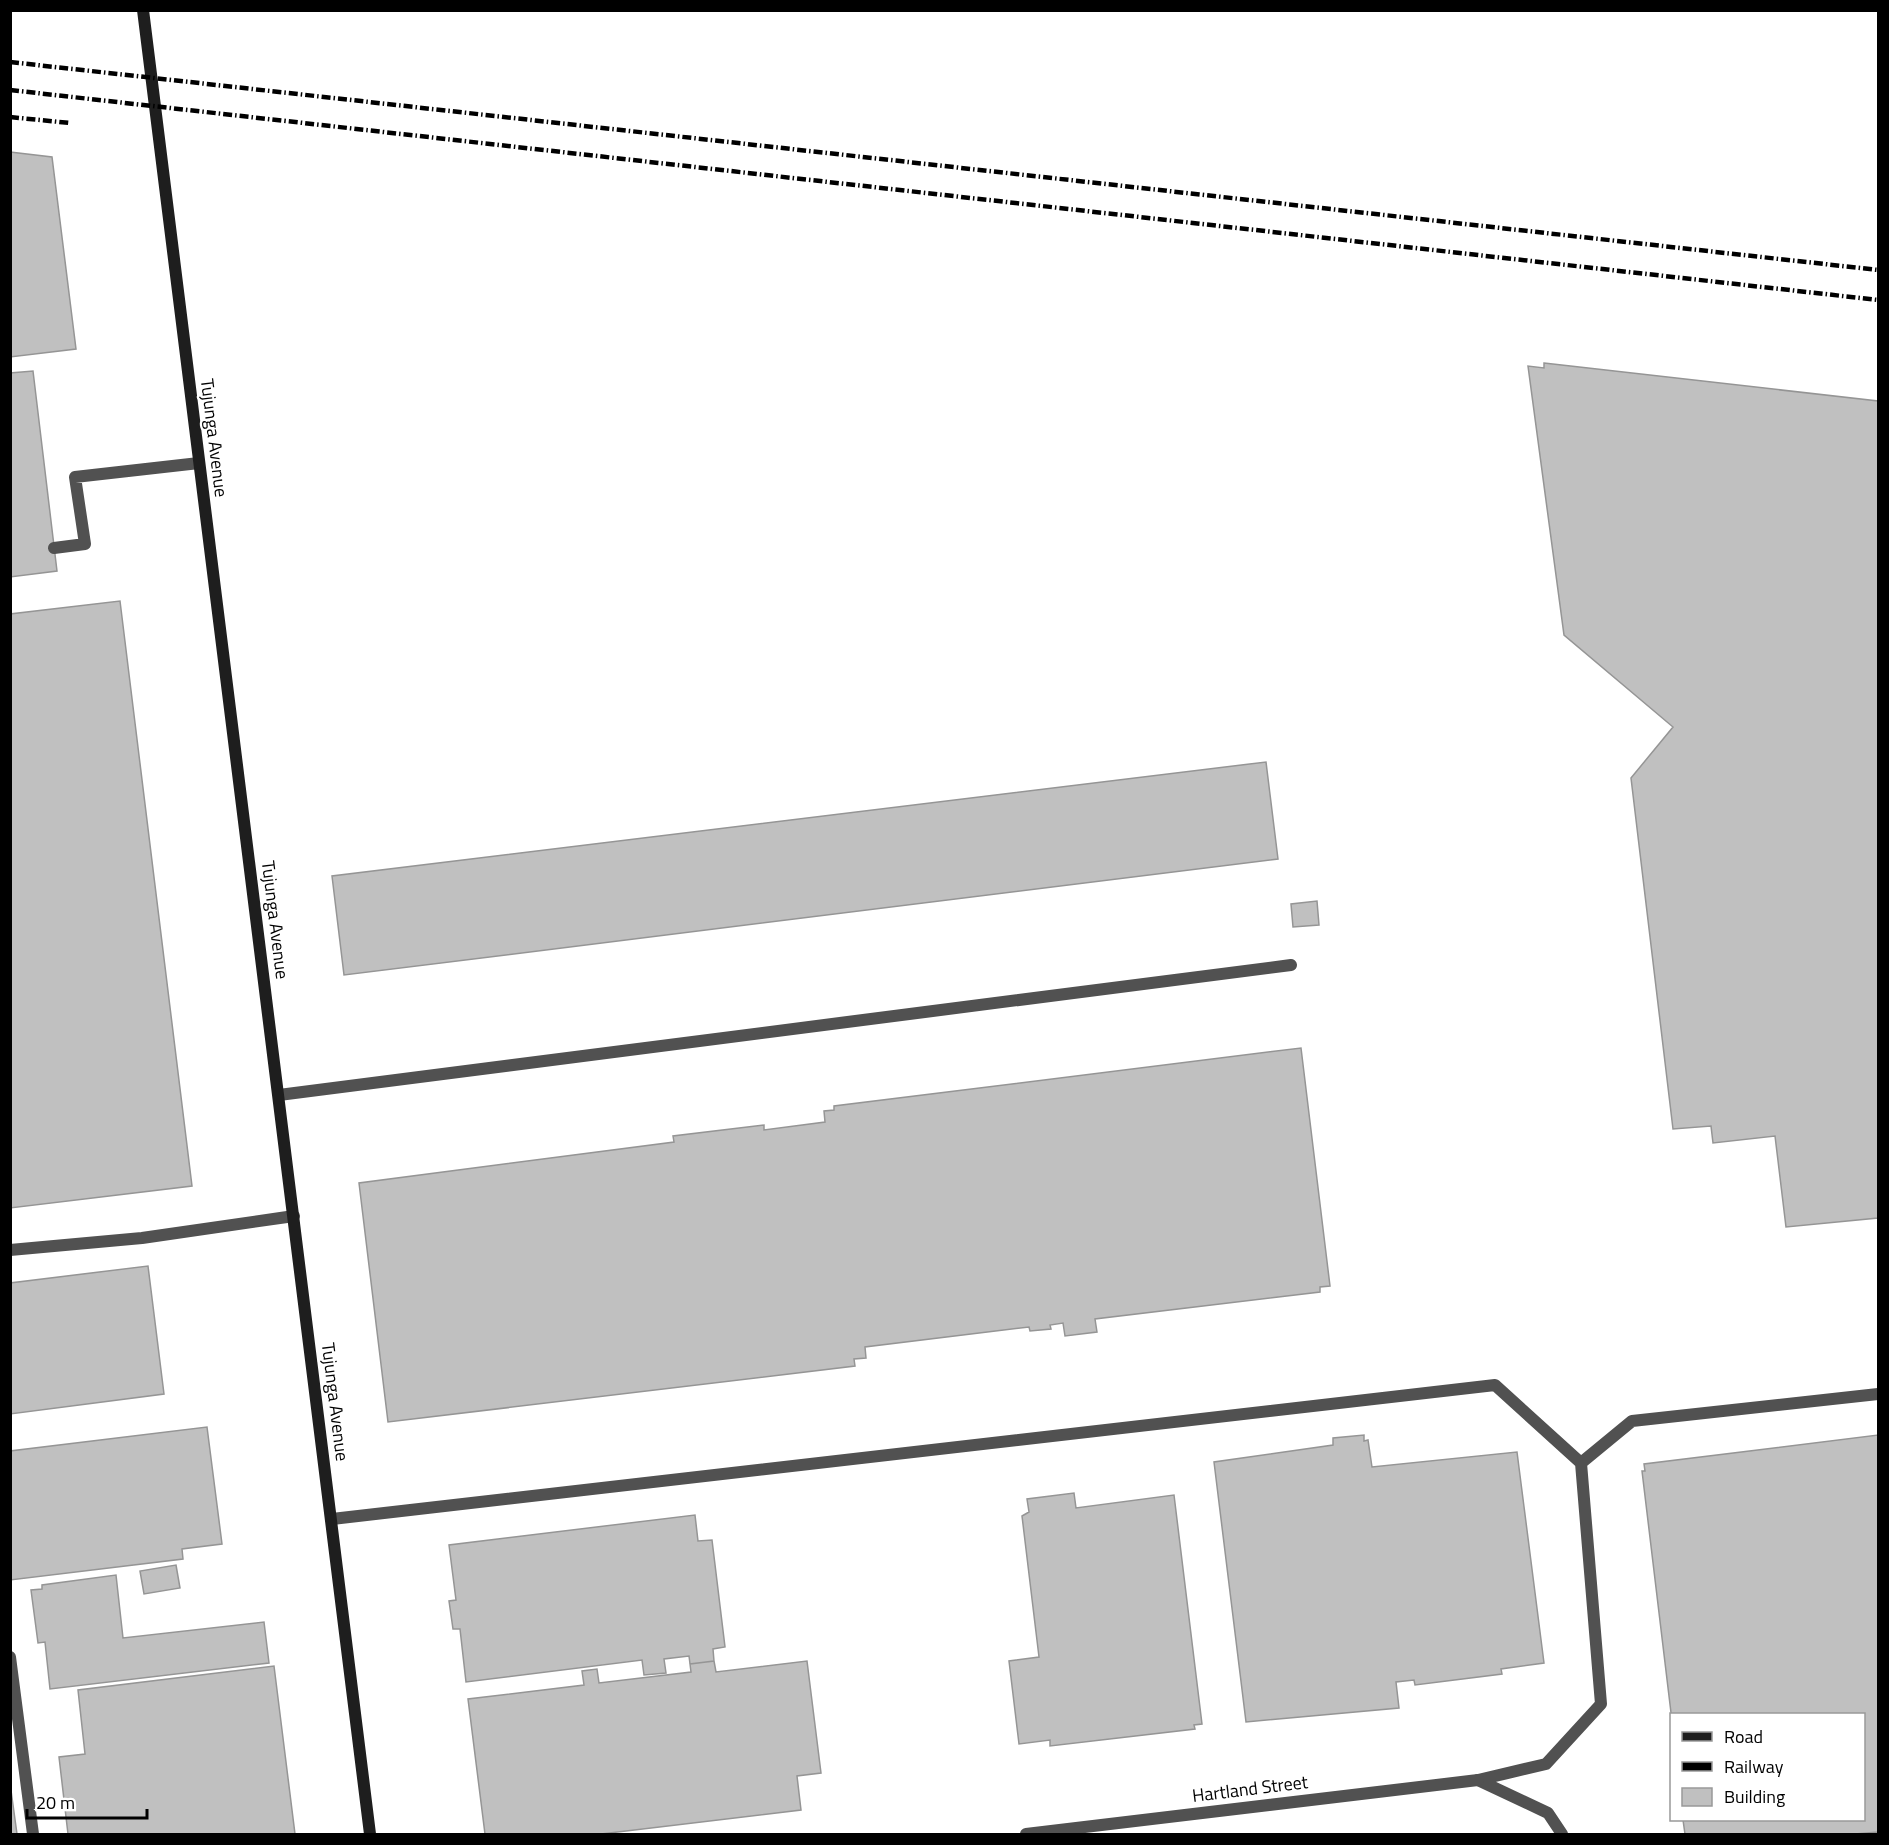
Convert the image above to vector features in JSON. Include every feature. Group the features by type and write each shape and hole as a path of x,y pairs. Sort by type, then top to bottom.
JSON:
{"street":[{"name":"Tujunga Avenue","path":"143,10 370,1834"},
{"path":"54,548 85,544 75,477 199,463"},
{"path":"279,1095 1291,965"},
{"path":"10,1250 142,1238 294,1216"},
{"path":"332,1520 1495,1385 1581,1463 1632,1421 1878,1394"},
{"name":"Hartland Street","path":"1026,1834 1478,1779 1546,1764 1601,1704 1581,1463"},
{"path":"10,1657 33,1834"},
{"path":"1478,1779 1548,1813 1562,1834"}],"building":[{"path":"10,152 52,157 76,349 10,357"},
{"path":"1544,363 1878,401 1878,1218 1786,1227 1775,1136 1713,1143 1711,1126 1673,1129 1631,778 1673,727 1564,635 1528,366 1544,368"},
{"path":"33,371 57,571 10,577 10,373"},
{"path":"120,601 192,1186 10,1208 10,614"},
{"path":"1266,762 1278,859 344,975 332,876"},
{"path":"1317,901 1319,925 1293,927 1291,904"},
{"path":"1301,1048 1330,1286 1320,1287 1320,1292 1095,1319 1097,1332 1065,1336 1063,1323 1050,1325 1051,1329 1030,1331 1029,1327 865,1347 866,1358 854,1359 855,1366 388,1422 359,1183 674,1142 673,1136 764,1125 764,1130 825,1122 824,1111 834,1110 834,1106"},
{"path":"148,1266 164,1394 10,1414 10,1283"},
{"path":"207,1427 222,1544 182,1549 183,1559 10,1580 10,1451"},
{"path":"1364,1435 1364,1441 1368,1440 1372,1467 1517,1452 1544,1663 1501,1669 1502,1674 1415,1685 1414,1680 1396,1682 1399,1708 1246,1722 1214,1462 1333,1445 1333,1438"},
{"path":"1878,1435 1878,1832 1685,1834 1683,1821 1865,1821 1865,1713 1671,1713 1642,1471 1645,1471 1644,1464"},
{"path":"1074,1493 1076,1508 1174,1495 1202,1724 1194,1725 1195,1729 1050,1746 1050,1740 1019,1744 1009,1661 1039,1657 1022,1516 1029,1512 1027,1499"},
{"path":"695,1515 698,1541 712,1540 725,1647 713,1649 714,1661 690,1664 689,1656 664,1659 666,1673 644,1675 642,1660 466,1682 460,1629 453,1629 449,1601 456,1600 449,1545"},
{"path":"176,1565 180,1588 144,1594 140,1571"},
{"path":"116,1575 123,1638 264,1622 269,1663 50,1689 45,1642 38,1643 31,1590 42,1589 42,1585"},
{"path":"714,1661 716,1672 807,1661 821,1773 797,1776 801,1810 601,1834 485,1834 468,1699 584,1685 582,1671 597,1669 599,1683 691,1672 690,1664"},
{"path":"274,1666 295,1834 68,1834 59,1757 85,1754 78,1690"},
{"path":"10,1783 17,1834 10,1834"}],"railway":[{"path":"10,62 1878,270"},
{"path":"10,90 1878,300"},
{"path":"10,117 70,123"}]}
